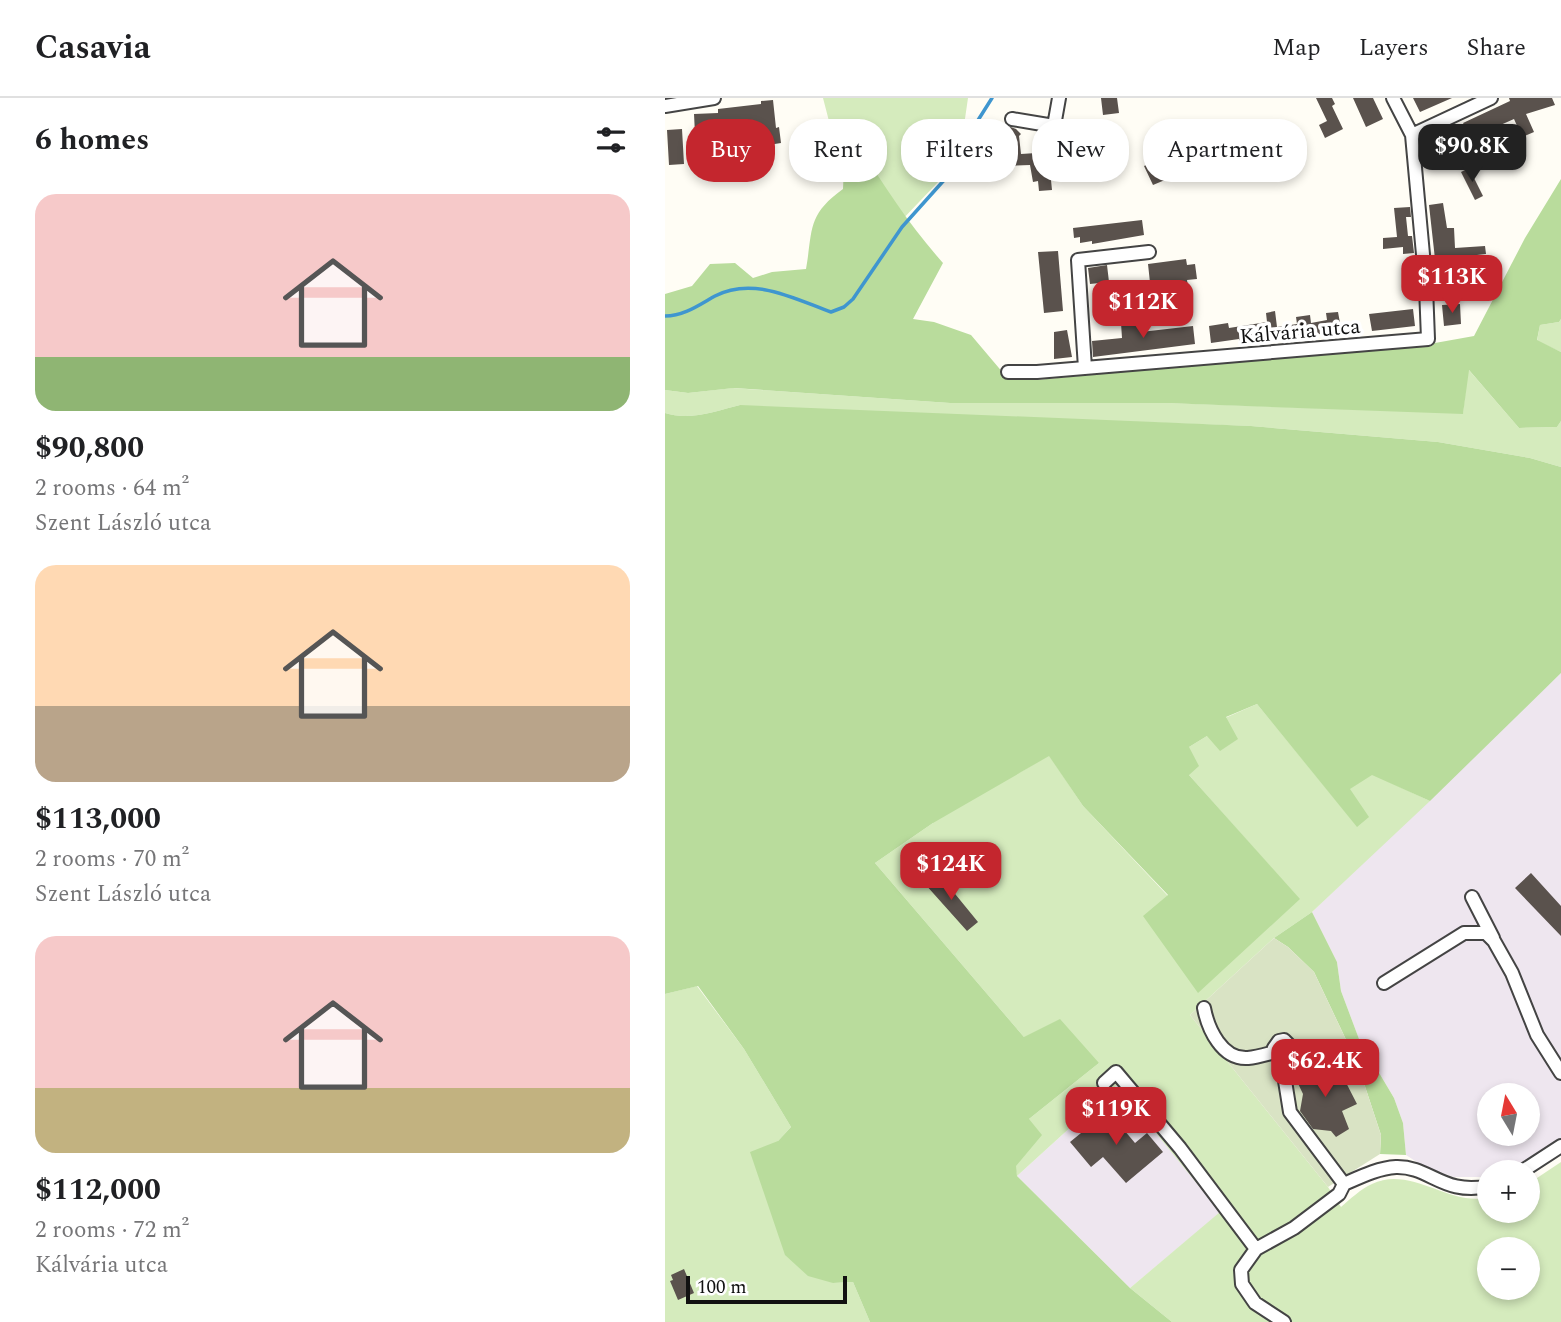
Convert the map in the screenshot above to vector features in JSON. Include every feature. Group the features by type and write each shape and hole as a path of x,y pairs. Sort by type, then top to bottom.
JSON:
{"street":[{"path":"665,106 714,98"},
{"path":"1055,119 1059,98"},
{"path":"1393,98 1412,135 1491,98"},
{"name":"Kálvária utca","path":"1008,372 1427,339 1426,287 1412,135"},
{"path":"1085,368 1078,260 1149,252"},
{"path":"1472,897 1512,974 1537,1035 1561,1073"},
{"path":"1384,983 1464,933 1486,933 1494,941"},
{"path":"1204,1008 1209,1028 1225,1049 1245,1059 1278,1054 1290,1112 1344,1184"},
{"path":"1104,1083 1116,1072 1180,1148 1256,1249"},
{"path":"1539,1160 1561,1146"},
{"path":"1284,1322 1255,1303 1242,1284 1241,1270 1256,1249 1294,1228 1339,1194 1344,1184 1397,1167 1457,1188 1477,1189"}],"shaded area":[{"path":"1561,673 1561,1141 1532,1160 1477,1160 1477,1177 1454,1177 1426,1168 1406,1155 1403,1123 1394,1098 1359,1039 1341,991 1337,962 1312,912"},
{"path":"1117,1085 1221,1212 1130,1288 1017,1176"}],"green space":[{"path":"823,98 968,98 965,119 901,119 901,182 938,182 900,222 864,182 887,182 887,119 828,119"},
{"path":"1561,179 1561,319 1559,322 1540,325 1537,340 1561,352 1561,421 1557,427 1519,428 1469,370 1463,414 1165,403 950,403 734,388 688,393 665,390 665,294 692,286 710,264 735,263 753,278 772,272 806,269 811,233 817,215 831,198 843,189 843,182 882,182 943,263 913,319 934,322 971,335 1004,374 1008,372 1036,380 1435,343 1474,336 1525,238"},
{"path":"1561,319 1561,352 1537,341 1540,325 1559,322"},
{"path":"1468,369 1519,428 1557,427 1561,421 1561,467 1530,458 1438,442 1251,426 933,415 1019,773 1049,755 1083,806 1168,896 1299,899 1189,775 1189,747 1207,736 1225,718 1257,704 1357,826 1349,789 1372,774 1430,801 1312,912 1274,938 1190,1015 1328,1187 1341,1207 1372,1184 1401,1180 1460,1197 1477,1199 1477,1223 1540,1223 1540,1176 1561,1162 1561,1322 1172,1322 1130,1288 1220,1212 1117,1085 1017,1176 1015,1166 1029,1119 1099,1063 1024,1037 875,863 933,823 740,405 703,414 674,415 665,413 665,390 688,393 733,388 950,403 1165,403 1463,413"},
{"path":"740,405 1251,426 1438,442 1530,458 1561,467 1561,673 1430,801 1372,775 1350,789 1369,817 1357,827 1257,704 1226,717 1238,739 1220,751 1207,736 1189,747 1199,766 1189,775 1300,899 1198,993 1143,916 1168,895 1083,806 1049,756 933,823 875,863 1024,1037 1060,1019 1099,1063 1029,1119 1042,1135 1016,1166 1017,1176 1130,1288 1172,1322 870,1322 853,1282 833,1283 808,1276 785,1255 750,1152 778,1141 791,1127 744,1049 698,986 665,994 665,413 693,416"},
{"path":"1312,912 1337,962 1341,991 1359,1039 1394,1098 1403,1123 1406,1155 1380,1154 1381,1135 1358,1065 1314,972 1288,947 1274,938"},
{"path":"1274,938 1288,947 1314,972 1358,1065 1381,1135 1380,1154 1328,1187 1190,1015"},
{"path":"697,986 744,1049 791,1127 778,1141 833,1283 853,1282 870,1322 665,1322 665,994"}],"building":[{"path":"1101,98 1117,98 1119,113 1103,115"},
{"path":"1316,98 1332,98 1335,104 1332,106 1343,129 1325,138 1319,125 1327,121"},
{"path":"1353,98 1373,98 1383,119 1366,127"},
{"path":"1413,98 1452,98 1420,112"},
{"path":"1509,98 1552,98 1555,105 1526,114 1534,132 1522,137 1514,119 1471,138 1463,123 1510,101"},
{"path":"773,100 776,128 779,127 781,143 775,144 775,119 694,119 694,114 718,113 718,109 761,104 761,101"},
{"path":"682,129 684,164 669,165 667,130"},
{"path":"1446,129 1450,137 1426,149 1421,140"},
{"path":"1018,131 1021,134 1021,154 1032,153 1032,176 1030,165 1018,165"},
{"path":"1469,168 1483,196 1475,200 1461,172"},
{"path":"1038,182 1051,182 1052,190 1039,191"},
{"path":"1443,203 1447,228 1454,228 1455,248 1485,246 1486,254 1468,256 1472,282 1438,286 1429,205"},
{"path":"1410,207 1411,217 1406,217 1408,236 1412,236 1414,253 1403,254 1403,247 1383,249 1383,238 1397,237 1394,208"},
{"path":"1142,220 1144,235 1092,244 1092,241 1080,243 1080,237 1074,238 1073,228"},
{"path":"1058,251 1063,311 1044,313 1038,252"},
{"path":"1186,259 1187,265 1195,264 1197,279 1187,280 1188,287 1151,292 1148,264"},
{"path":"1107,265 1109,282 1090,284 1088,268"},
{"path":"1460,304 1461,324 1444,326 1442,305"},
{"path":"1413,309 1415,326 1372,331 1369,314"},
{"path":"1275,311 1277,327 1297,324 1296,317 1310,315 1311,323 1327,320 1326,313 1338,312 1342,334 1211,343 1209,326 1228,323 1229,328 1267,322 1266,313"},
{"path":"1139,319 1141,332 1193,326 1195,344 1093,357 1092,341 1122,338 1121,323"},
{"path":"1067,330 1072,357 1054,359 1054,332"},
{"path":"938,873 978,922 967,931 925,884"},
{"path":"1531,873 1561,906 1561,936 1515,888"},
{"path":"1322,1062 1329,1075 1339,1069 1357,1104 1342,1111 1349,1129 1336,1137 1331,1131 1313,1129 1300,1111 1303,1094 1294,1075"},
{"path":"1108,1111 1135,1143 1147,1133 1163,1152 1126,1183 1103,1157 1091,1167 1070,1142"},
{"path":"684,1269 694,1293 678,1300 670,1281 673,1280 671,1275"}],"waterway":[{"path":"665,316 685,312 729,290 744,288 774,292 831,312 844,307 853,299 902,227 963,159 975,125 992,98"}]}
